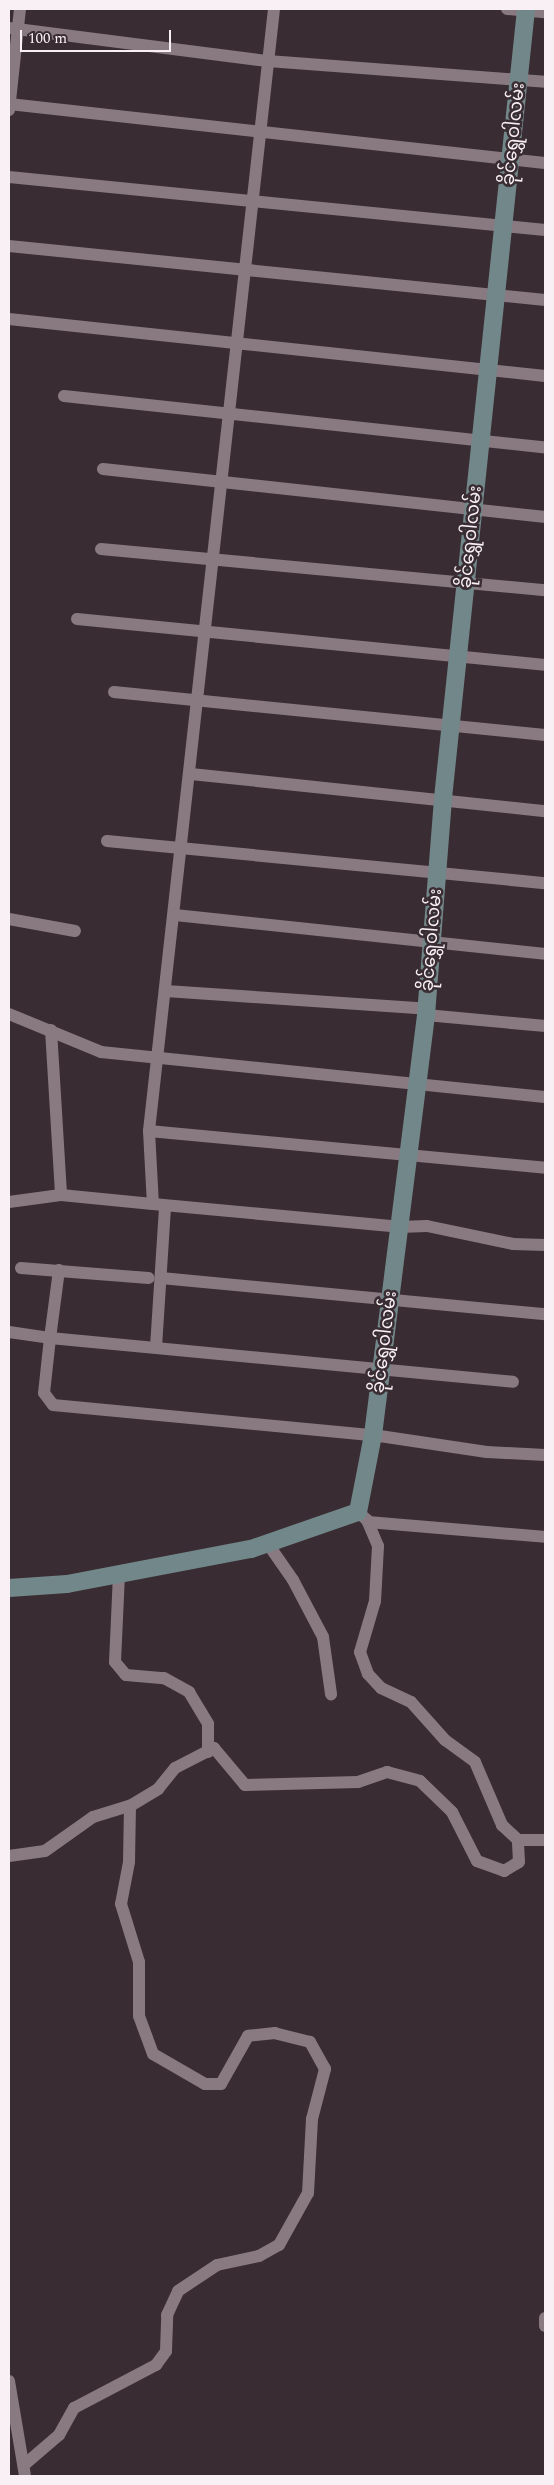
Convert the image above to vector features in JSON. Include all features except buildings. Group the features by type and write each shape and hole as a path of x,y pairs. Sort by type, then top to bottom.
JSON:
{"street":[{"path":"9,110 13,28 20,9"},
{"path":"156,1347 155,1278 159,1205 149,1131 191,774 221,482 274,9"},
{"path":"507,9 545,12"},
{"name":"ခိုင်ရွှေဝါလမ်း","path":"363,1517 410,1152 416,1084 427,1012 443,798 460,657 487,370 512,160 526,10"},
{"path":"13,28 268,61 545,82"},
{"path":"9,104 545,163"},
{"path":"9,177 252,204 545,230"},
{"path":"9,246 245,268 545,300"},
{"path":"9,319 237,346 545,376"},
{"path":"64,396 545,447"},
{"path":"103,470 545,517"},
{"path":"101,548 214,556 467,580 545,590"},
{"path":"77,619 207,630 545,665"},
{"path":"114,692 198,702 545,735"},
{"path":"191,774 443,798 545,811"},
{"path":"107,841 182,846 438,870 545,883"},
{"path":"175,915 431,940 545,954"},
{"path":"9,919 75,931"},
{"path":"166,991 427,1012 545,1026"},
{"path":"9,1014 100,1052 157,1060 545,1097"},
{"path":"51,1030 61,1195"},
{"path":"149,1131 410,1152 545,1168"},
{"path":"9,1202 61,1195 399,1227 427,1226 514,1244 545,1246"},
{"path":"21,1268 390,1298 545,1314"},
{"path":"59,1270 44,1394 53,1405 373,1435 487,1452 545,1455"},
{"path":"9,1332 50,1338 382,1366 513,1382"},
{"path":"9,1856 45,1851 93,1817 130,1806 158,1789 175,1768 214,1748 246,1785 358,1782 387,1772 420,1781 452,1812 477,1861 504,1871 519,1858 518,1842 502,1825 474,1762 445,1740 411,1702 381,1688 368,1674 360,1652 378,1580 378,1546 363,1517"},
{"path":"9,1588 119,1574 268,1544 363,1517 545,1537"},
{"path":"268,1544 293,1580 323,1637 331,1694"},
{"path":"119,1574 115,1662 126,1675 164,1678 189,1692 208,1724 208,1752"},
{"path":"9,2381 14,2442 25,2471 59,2434 74,2408 156,2365 166,2351 166,2315 178,2291 217,2265 259,2256 279,2245 308,2193 312,2119 325,2069 310,2042 275,2033 248,2036 220,2084 205,2084 153,2054 139,2016 139,1962 121,1904 129,1862 130,1806"},
{"path":"518,1842 545,1840"},
{"path":"545,2318 545,2326"}]}
